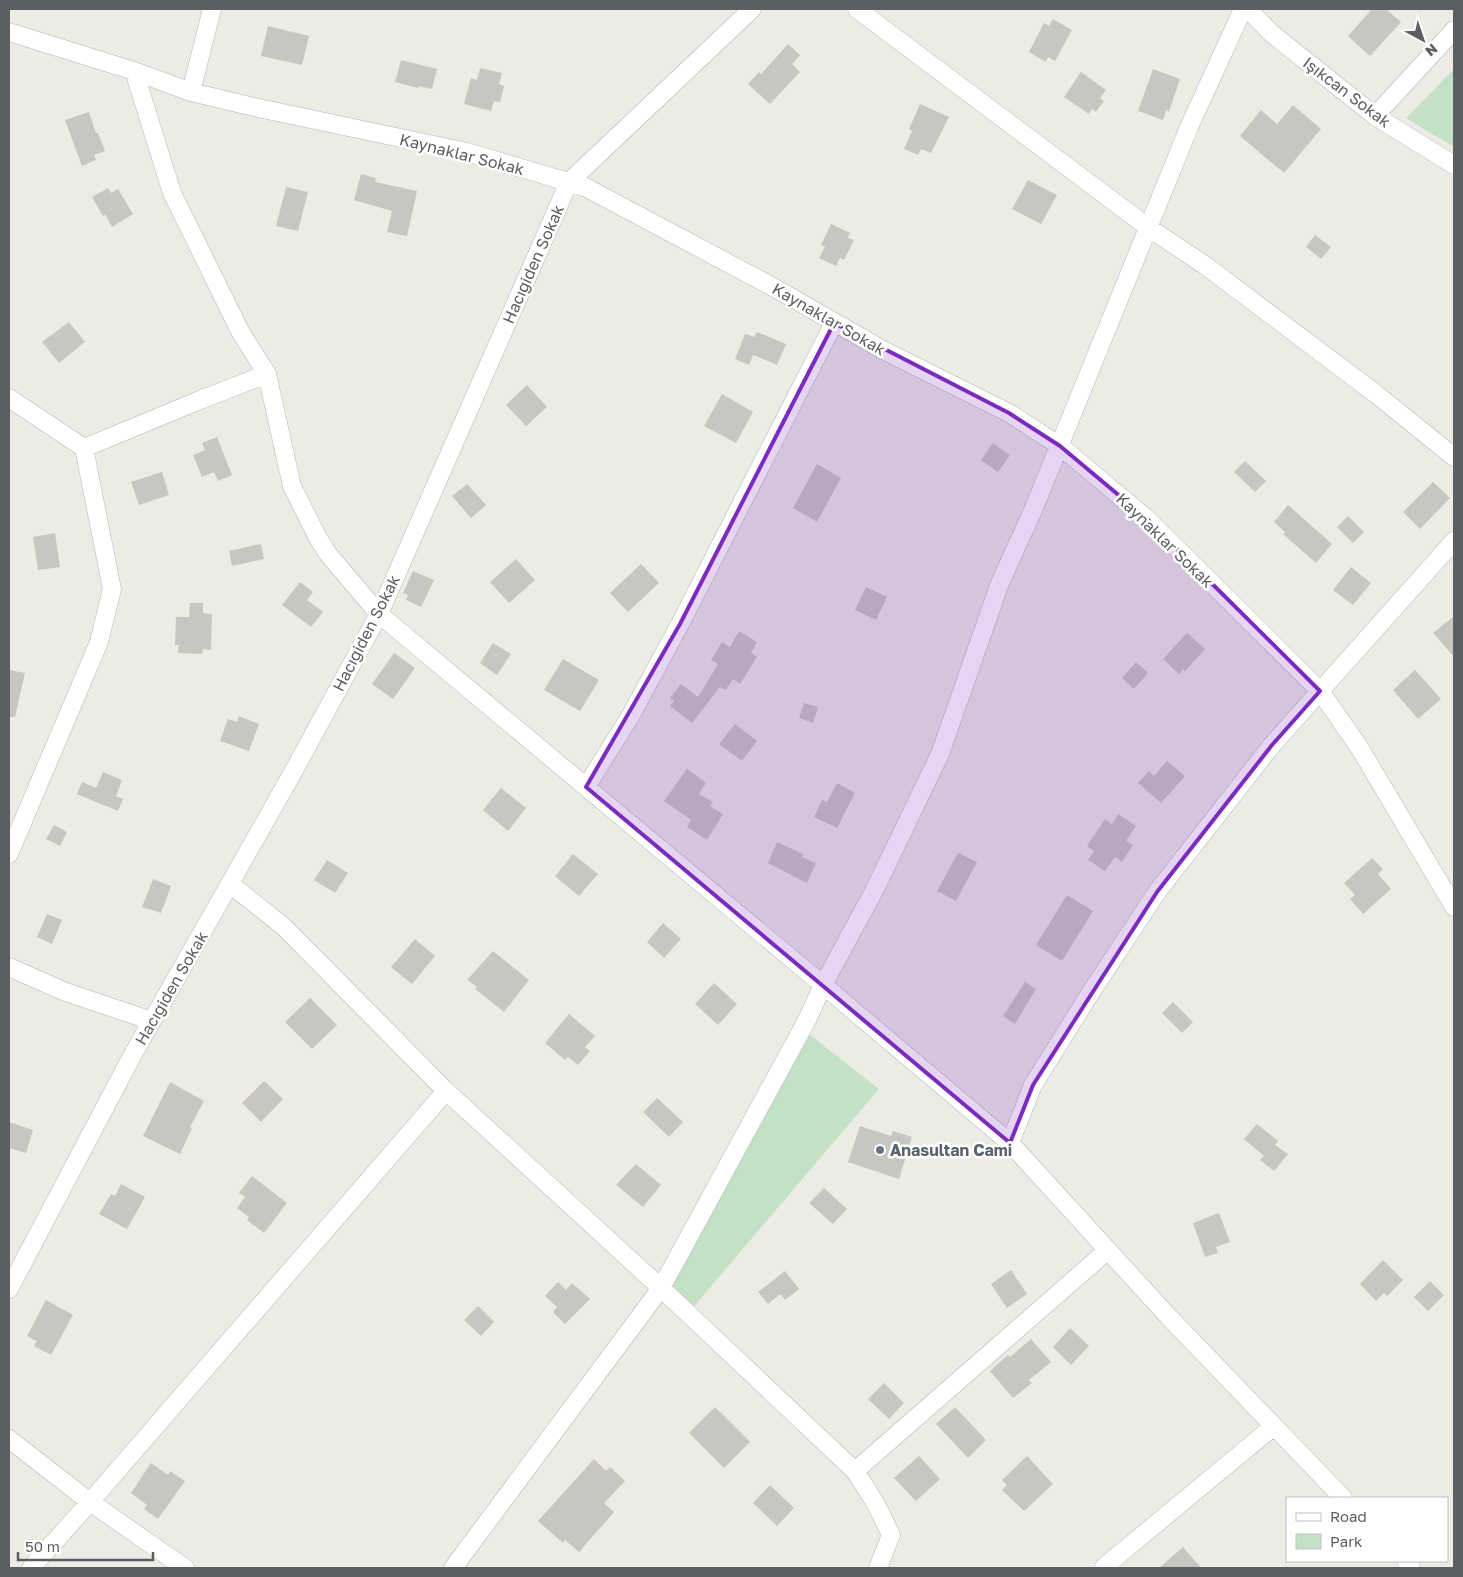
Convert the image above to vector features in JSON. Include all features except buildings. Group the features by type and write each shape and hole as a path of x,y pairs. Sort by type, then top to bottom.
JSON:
{"street":[{"path":"190,92 212,9"},
{"name":"Hacıgiden Sokak","path":"9,1289 152,1021 379,614 569,182 752,9"},
{"path":"857,9 1149,228 1214,271 1376,394 1454,457"},
{"path":"453,1568 661,1288 807,1020 823,985 874,891 940,754 1000,583 1060,446 1190,125 1243,9"},
{"name":"Işıkcan Sokak","path":"1248,9 1271,33 1375,116 1454,165"},
{"path":"1375,116 1454,30"},
{"name":"Kaynaklar Sokak","path":"9,32 134,70 190,92 467,152 585,187 676,235 883,350 1009,413 1060,446 1146,518 1320,691 1359,747 1454,907"},
{"path":"134,70 172,193 242,333 267,374 292,486 328,554 379,614 1010,1143 1108,1250 1342,1497"},
{"path":"586,787 631,715 676,632 834,322"},
{"path":"84,448 267,374"},
{"path":"9,398 84,448 112,589 99,642 9,854"},
{"path":"1010,1143 1033,1085 1157,892 1272,745 1454,541"},
{"path":"230,884 283,926 446,1091 661,1288 855,1471 876,1504 891,1535 878,1568"},
{"path":"9,967 63,991 152,1021"},
{"path":"31,1568 446,1091"},
{"path":"855,1471 1108,1250"},
{"path":"1104,1568 1274,1426"},
{"path":"9,1439 90,1502 185,1568"}],"highlighted area":[{"path":"834,323 1009,413 1060,446 1146,518 1320,691 1272,745 1157,892 1033,1085 1010,1143 586,787 680,624"}],"green space":[{"path":"1454,69 1454,147 1406,118"},
{"path":"810,1035 879,1089 689,1312 669,1282"}],"place":[{"name":"Anasultan Cami","path":"880,1150"}]}
